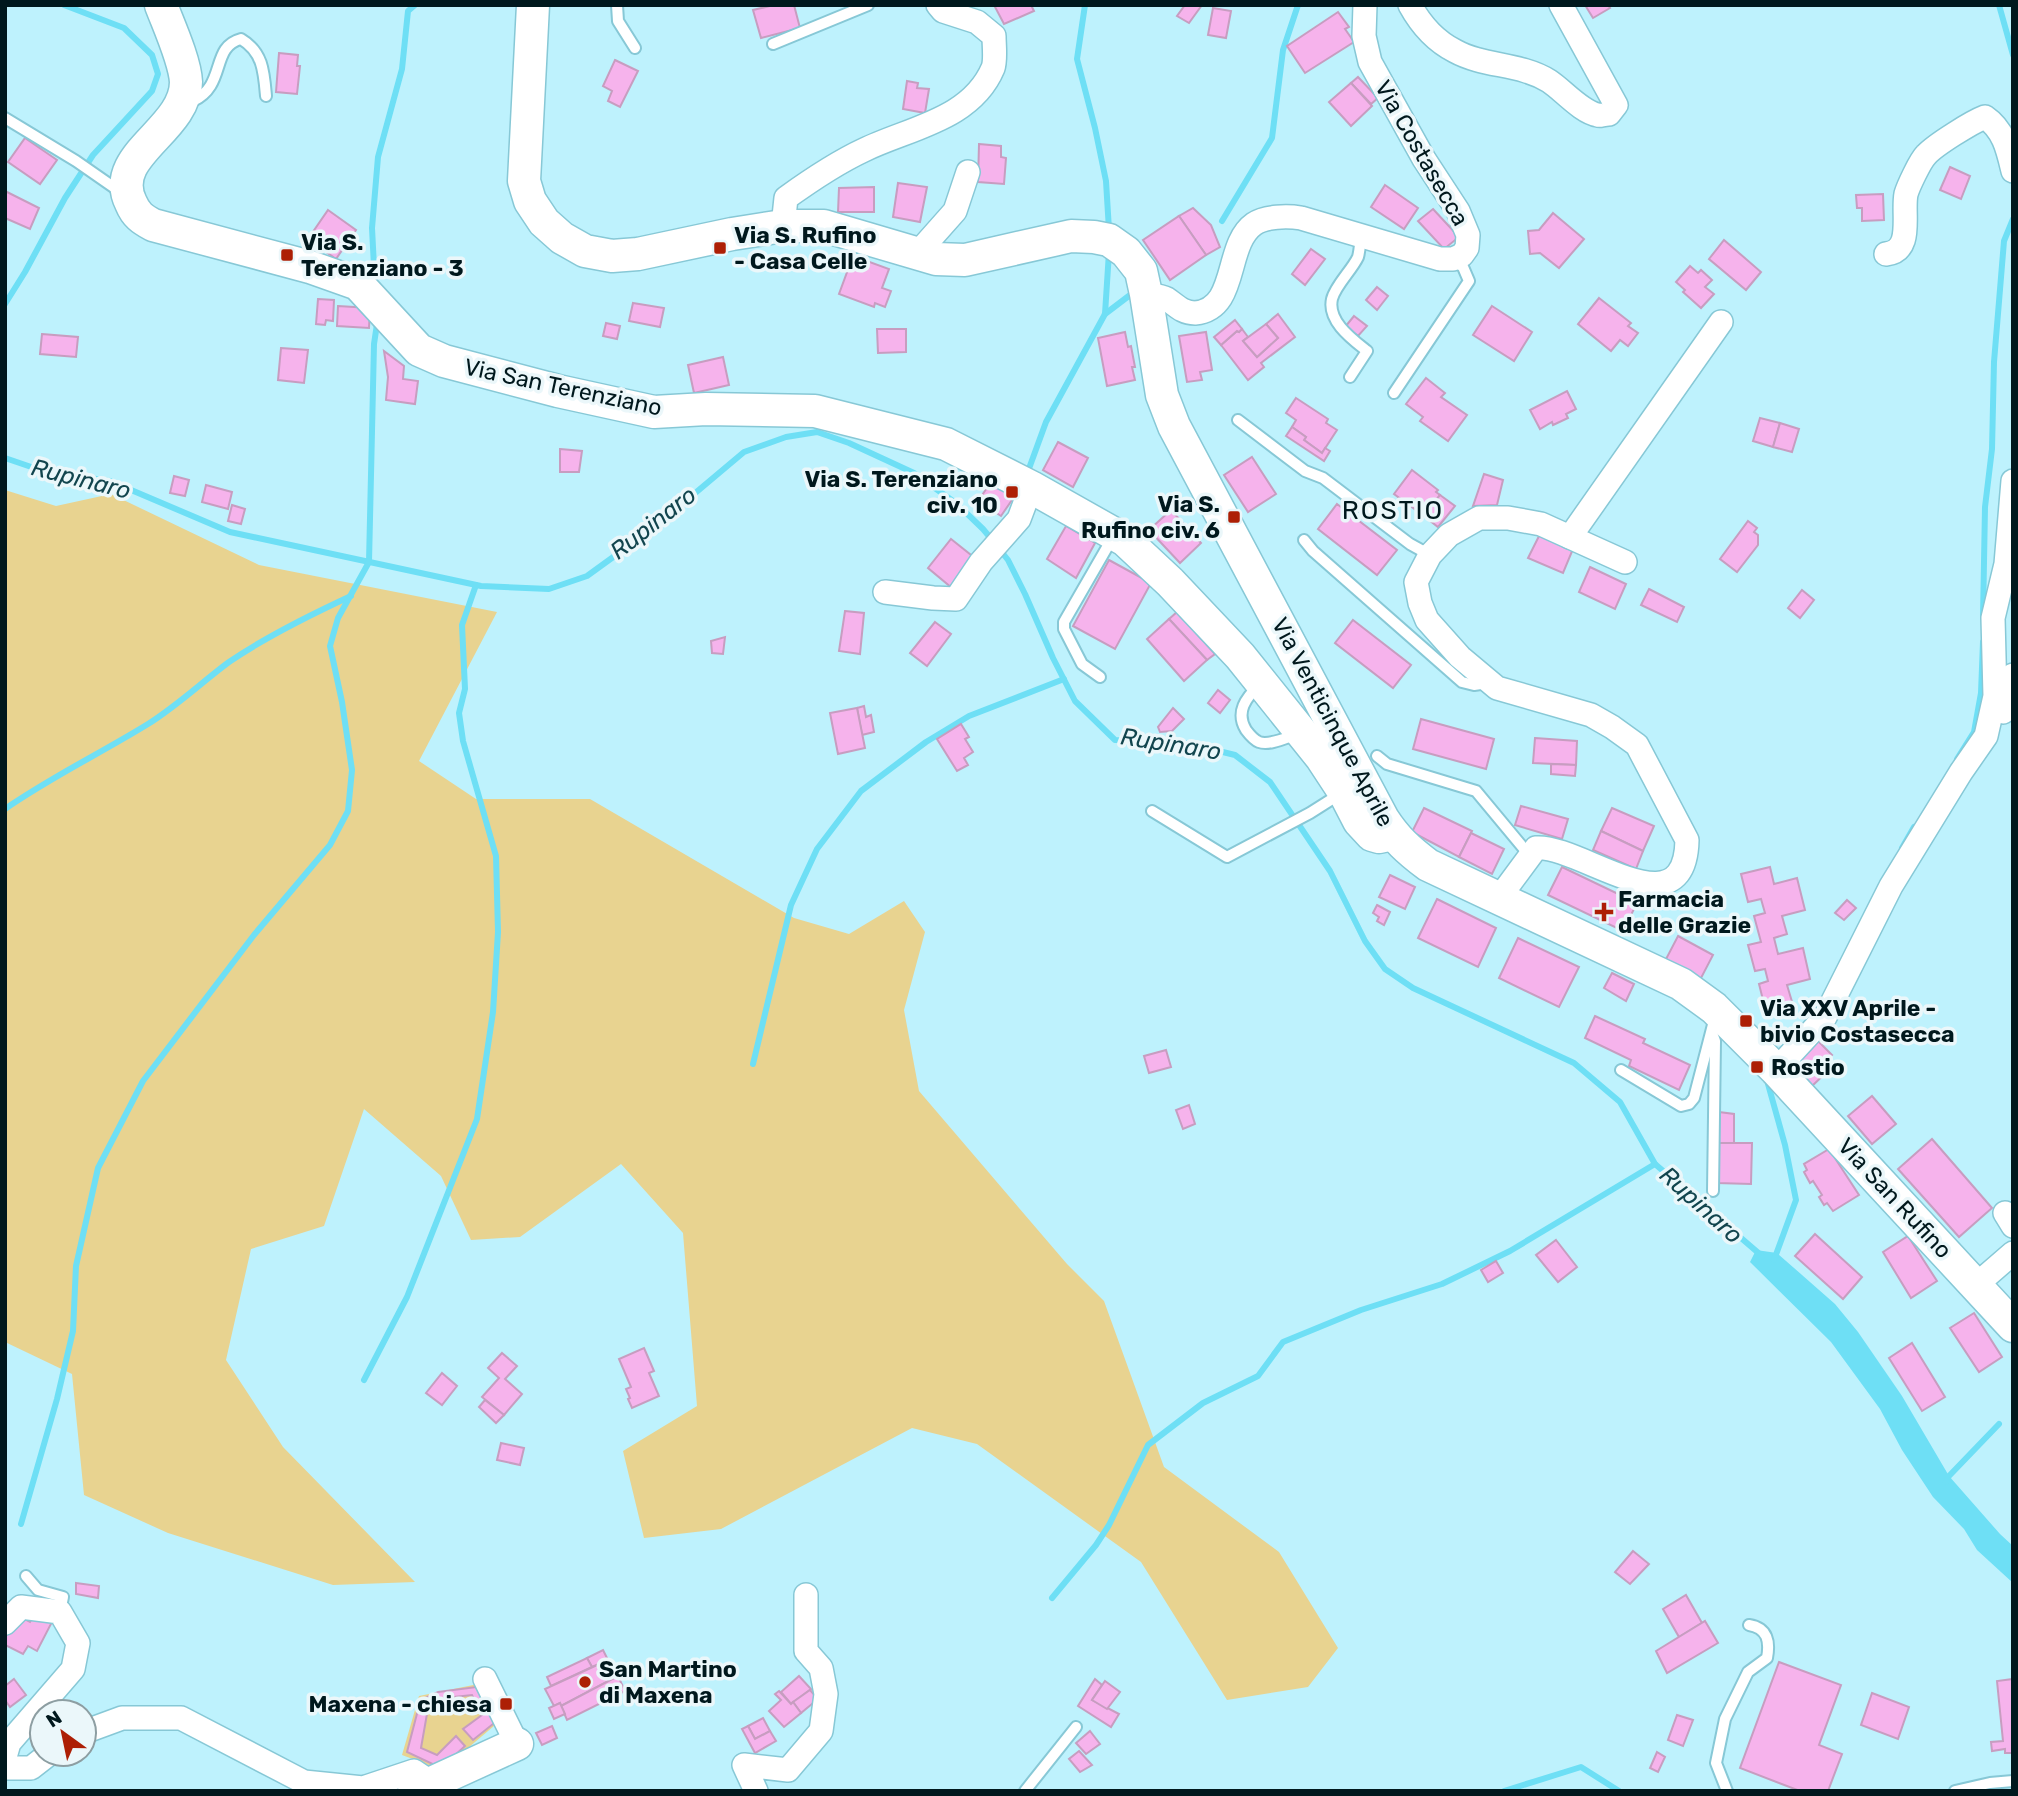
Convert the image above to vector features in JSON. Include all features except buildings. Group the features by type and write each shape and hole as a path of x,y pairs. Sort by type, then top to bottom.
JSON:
{"main road":[{"path":"115,188 127,186 130,167 141,150 164,129 178,110 186,83 178,50 161,5"},
{"path":"533,5 524,181 530,201 544,222 562,238 585,251 612,256 638,254 783,226 824,226 916,255"},
{"name":"Via San Terenziano","path":"115,188 140,218 153,225 310,267 358,284 419,350 444,361 558,391 654,412 706,409 815,411 946,444 1031,487 1125,540 1170,582 1240,656 1321,757 1359,821 1372,835 1379,837 1393,834"},
{"name":"Via Venticinque Aprile","path":"916,255 965,260 1071,236 1108,240 1126,252 1140,271 1162,395 1174,426 1393,834 1405,849 1427,865 1681,984 1714,1020 1776,1070"},
{"name":"Via San Rufino","path":"1776,1070 2013,1326"},
{"path":"423,1787 517,1744"}],"street":[{"path":"783,226 786,198 836,163 948,115 978,92 994,66 994,36 977,22 943,11 938,5"},
{"name":"Via Costasecca","path":"1146,294 1166,299 1178,309 1193,313 1209,309 1223,296 1243,237 1255,223 1285,216 1301,218 1426,255 1453,259 1462,255 1467,248 1468,234 1458,211 1424,159 1370,62 1364,36 1365,5"},
{"path":"1410,5 1432,35 1457,52 1521,68 1548,80 1598,116 1609,114 1616,105 1561,5"},
{"path":"1886,254 1894,253 1902,247 1906,193 1925,156 1973,122 1985,117 1997,125 2013,171"},
{"path":"916,255 955,211 968,172"},
{"path":"1570,537 1721,322"},
{"path":"1986,736 1995,696 1993,618 2006,564 2013,481"},
{"path":"885,592 956,599 981,562 1019,519 1031,487"},
{"path":"1499,898 1536,848 1555,849 1639,883 1655,884 1680,873 1686,857 1687,840 1637,745 1591,716 1497,688 1490,683 1461,657 1427,620 1416,582 1430,555 1449,536 1479,518 1508,518 1541,524 1625,562"},
{"path":"1776,1070 1825,1017 1891,886 1961,772 1986,736 2000,724 2013,675"},
{"path":"1976,1285 2013,1253"},
{"path":"756,1791 744,1765 788,1770 821,1731 825,1694 821,1668 806,1651 806,1595"},
{"path":"5,1623 20,1607 60,1612 78,1643 73,1669 9,1743 5,1757"},
{"path":"485,1679 517,1744"},
{"path":"98,1727 121,1718 181,1718 304,1782 363,1788 414,1771 423,1787"},
{"path":"5,1768 28,1768"}],"lane":[{"path":"617,5 618,21 635,48"},
{"path":"773,44 868,5"},
{"path":"181,99 193,100 208,91 218,73 223,50 231,42 241,39 251,46 259,57 264,72 266,96"},
{"path":"5,118 115,188"},
{"path":"1350,377 1367,351 1336,321 1332,312 1332,298 1359,255 1361,235"},
{"path":"1394,393 1469,281 1463,267 1453,259"},
{"path":"1238,420 1305,471 1323,478 1410,544 1430,555"},
{"path":"1100,677 1083,664 1064,629 1064,622 1115,534"},
{"path":"1304,540 1313,551 1462,682 1474,685 1490,683"},
{"path":"1261,683 1248,696 1241,710 1242,722 1248,733 1259,742 1272,742 1301,733"},
{"path":"1377,756 1387,764 1476,791 1530,856"},
{"path":"1152,811 1227,857 1280,830 1344,792"},
{"path":"1621,1069 1681,1107 1689,1104 1694,1098 1714,1020"},
{"path":"1713,1191 1714,1020"},
{"path":"26,1576 38,1590 63,1597 60,1612"},
{"path":"1727,1791 1716,1763 1725,1719 1748,1672 1767,1658 1770,1643 1766,1633 1757,1626 1749,1625"},
{"path":"1024,1791 1076,1727"},
{"path":"1955,1791 2013,1781"}],"shaded area":[{"path":"5,490 56,506 111,494 259,565 497,612 419,761 476,799 590,799 794,918 849,934 904,901 925,932 904,1010 919,1091 1067,1264 1104,1301 1164,1467 1279,1552 1338,1648 1308,1687 1227,1700 1141,1562 977,1444 912,1428 721,1529 644,1538 623,1451 697,1406 683,1233 621,1164 520,1237 471,1240 441,1176 364,1109 324,1226 251,1249 226,1360 283,1447 415,1582 333,1585 168,1533 84,1495 72,1374 5,1342"},
{"path":"483,1683 501,1720 442,1770 402,1755 419,1696"}],"water":[{"path":"1756,1250 1777,1253 1835,1304 1858,1332 1902,1396 1949,1476 2013,1546 2013,1583 1977,1550 1964,1529 1933,1497 1902,1450 1880,1409 1831,1342 1750,1262"}],"waterway":[{"name":"Rupinaro","path":"5,304 65,198 93,155 152,91 158,74 152,55 124,28 64,5"},
{"path":"375,286 372,228 378,157 402,69 408,11 415,5"},
{"path":"1085,5 1077,59 1106,181 1109,230"},
{"path":"1222,221 1272,138 1283,50 1298,5"},
{"path":"1999,5 2013,55"},
{"path":"1983,617 1985,507 1992,449 1994,362 2004,241 2013,219"},
{"path":"1027,474 1046,422 1105,314 1109,252"},
{"path":"1105,314 1134,292"},
{"path":"21,1524 57,1399 73,1331 76,1266 98,1168 143,1081 254,935 330,845 348,811 352,770 330,646 338,618 369,562 374,344 377,324"},
{"name":"Rupinaro","path":"5,458 43,471 110,481 230,532 481,586 549,589 587,576 656,526 744,452 786,437 817,432 849,443 914,473 957,504 993,541"},
{"name":"Rupinaro","path":"1000,550 1025,594 1075,701 1115,740 1186,743 1235,755 1270,782 1330,871 1365,941 1385,969 1413,988 1574,1063 1620,1102 1655,1164 1762,1256"},
{"path":"364,1380 407,1297 477,1119 493,1012 498,932 496,856 463,741 459,713 465,689 462,625 476,585"},
{"path":"5,809 159,717 243,652 351,596"},
{"path":"1957,759 1974,732 1981,693 1983,642"},
{"path":"753,1064 791,905 817,849 861,791 926,742 969,716 1064,679"},
{"path":"1902,848 1914,827"},
{"path":"1768,1084 1785,1145 1796,1200 1774,1260"},
{"path":"1052,1598 1109,1525 1148,1445 1203,1403 1258,1376 1283,1342 1361,1310 1442,1284 1510,1251 1655,1164"},
{"path":"1946,1482 1999,1424"},
{"path":"1504,1791 1581,1767 1619,1791"}],"place":[{"name":"Via S. Rufino - Casa Celle","path":"720,248"},
{"name":"Via S. Terenziano - 3","path":"287,255"},
{"name":"Via S. Terenziano civ. 10","path":"1012,492"},
{"name":"Via S. Rufino civ. 6","path":"1234,517"},
{"name":"Farmacia delle Grazie","path":"1604,912"},
{"name":"Via XXV Aprile - bivio Costasecca","path":"1746,1021"},
{"name":"Rostio","path":"1757,1067"},
{"name":"San Martino di Maxena","path":"585,1682"},
{"name":"Maxena - chiesa","path":"506,1704"}],"district":[{"name":"ROSTIO","path":"1393,510"}]}
